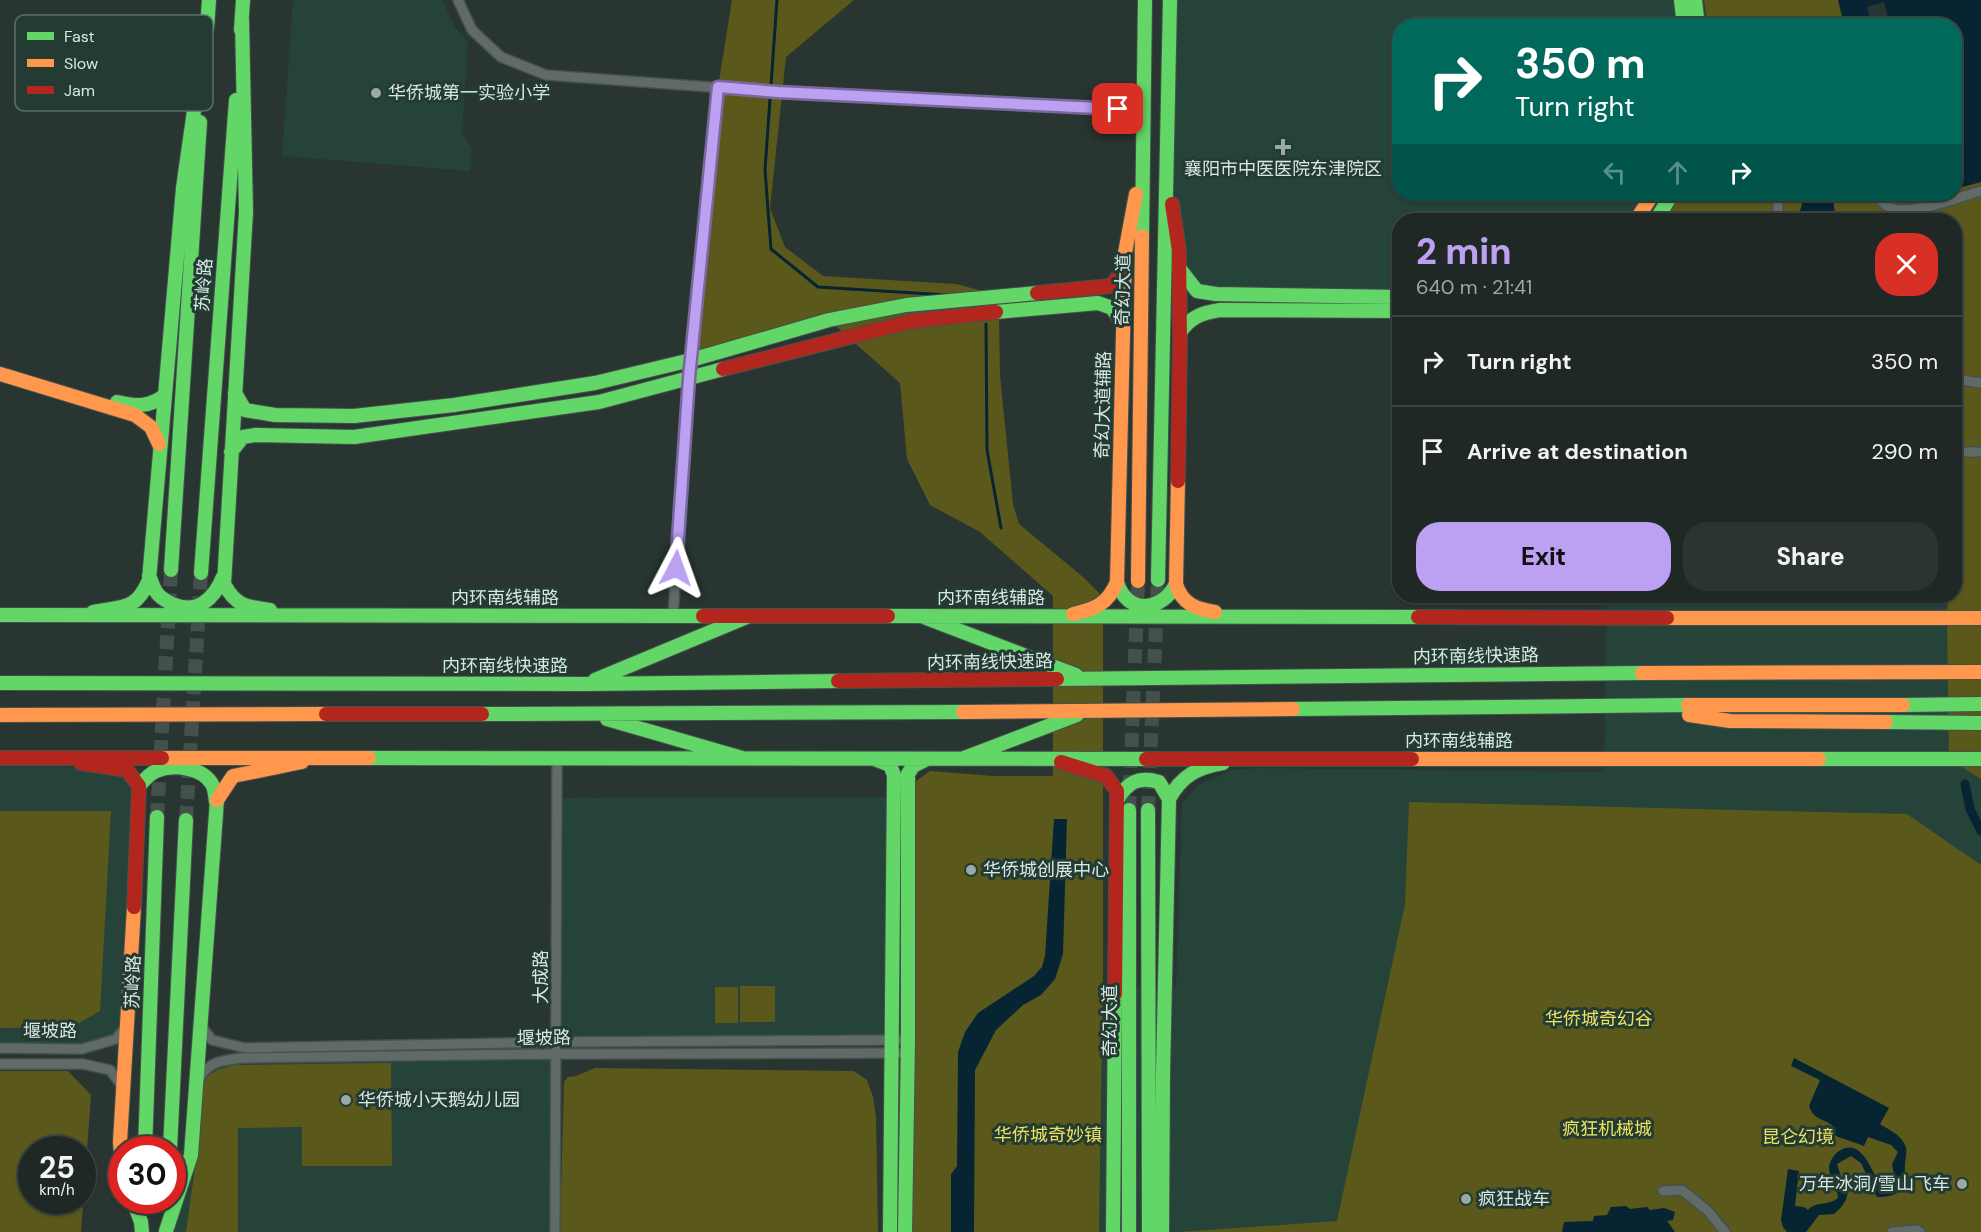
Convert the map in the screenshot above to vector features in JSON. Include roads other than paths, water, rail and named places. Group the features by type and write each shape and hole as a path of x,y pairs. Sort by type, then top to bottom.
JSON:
{"main road":[{"name":"苏岭路","path":"208,15 209,0"},
{"name":"苏岭路","path":"201,573 243,0"},
{"name":"奇幻大道","path":"1138,581 1145,0"},
{"path":"1158,580 1170,0"},
{"path":"1681,0 1683,18"},
{"path":"1695,0 1697,18"},
{"path":"242,20 246,212 224,584 230,596 241,607 332,615"},
{"path":"76,615 135,603 143,594 149,576 183,188 194,111"},
{"name":"苏岭路","path":"171,570 201,111"},
{"name":"奇幻大道辅路","path":"1117,582 1124,269 1143,159"},
{"path":"1117,582 1123,595 1135,604 1145,606 1160,604 1172,595 1176,584 1179,251 1166,163"},
{"path":"1179,268 1197,291 1216,294 1392,297"},
{"path":"235,393 245,410 256,413 354,416 454,405 583,384 691,360 829,320 906,305 1110,285 1124,269"},
{"path":"231,452 243,437 256,435 354,437 599,402 913,321 1047,306 1098,303 1112,308 1123,324"},
{"path":"1180,332 1190,318 1201,312 1220,310 1392,311"},
{"path":"0,365 127,404 144,407 155,404 165,395"},
{"path":"0,374 89,403 135,415 147,422 157,437 160,448"},
{"path":"149,576 157,595 177,607 190,609 210,601 219,589 224,576"},
{"path":"1064,616 1103,606 1113,594 1117,582"},
{"path":"1176,584 1184,602 1194,609 1247,617"},
{"name":"内环南线辅路","path":"0,615 1981,618"},
{"path":"586,684 749,616"},
{"path":"921,616 1086,679"},
{"name":"内环南线快速路","path":"0,683 586,684 1586,673 1981,672"},
{"path":"0,715 588,714 1981,704"},
{"path":"1623,705 1730,721 1981,723"},
{"path":"964,758 1088,711"},
{"path":"588,714 742,758"},
{"name":"内环南线辅路","path":"0,758 1981,759"},
{"path":"46,758 127,770 139,786 120,1136"},
{"path":"216,802 233,776 321,758"},
{"path":"905,1232 908,774 914,764 930,758"},
{"path":"1044,758 1106,776 1117,791 1113,1232"},
{"path":"872,759 890,765 894,775 890,1232"},
{"path":"1162,1232 1169,799 1173,790 1186,775 1207,765 1262,759"},
{"path":"139,786 150,774 167,768 186,768 204,775 213,785 216,802 191,1155 166,1232"},
{"path":"1117,800 1125,786 1137,779 1148,778 1159,782 1169,799"},
{"name":"奇幻大道","path":"1129,810 1129,1232"},
{"path":"1148,810 1149,1232"},
{"name":"苏岭路","path":"145,1136 157,817"},
{"path":"171,1136 186,820"},
{"path":"1113,1108 1128,1073"},
{"path":"1148,1076 1163,1109"},
{"path":"138,1214 142,1232"},
{"path":"142,1232 143,1214"},
{"path":"166,1232 167,1214"}],"street":[{"path":"458,0 472,30 501,57 546,75 778,92 1118,109 1132,118 1144,131"},
{"path":"1118,109 1144,84"},
{"path":"673,616 689,378 718,87"},
{"path":"1962,196 1981,191"},
{"path":"1882,201 1887,207 1901,210 1943,201"},
{"path":"1962,380 1981,383"},
{"path":"1962,452 1981,452"},
{"name":"大成路","path":"555,1232 557,758"},
{"name":"堰坡路","path":"0,1048 82,1048 116,1039 128,1024"},
{"name":"堰坡路","path":"201,1026 212,1040 245,1048 557,1042 907,1047"},
{"name":"堰坡路","path":"195,1086 204,1069 224,1060 243,1058 892,1047"},
{"name":"堰坡路","path":"0,1064 83,1064 110,1070 123,1087"},
{"path":"1662,1191 1682,1190 1708,1211 1725,1232"},
{"path":"1892,1232 1920,1232"}],"water":[{"path":"1838,0 1981,0 1981,182 1962,187 1962,18 1842,18"},
{"path":"1802,201 1833,201 1835,213 1798,213"},
{"path":"1054,819 1067,819 1063,954 1055,979 1041,995 1023,1005 996,1030 975,1070 974,1232 951,1232 951,1174 957,1166 958,1052 965,1032 978,1013 1034,976 1042,967 1045,956"},
{"path":"1794,1058 1889,1108 1880,1124 1900,1138 1906,1150 1903,1185 1897,1193 1886,1197 1877,1197 1861,1163 1851,1156 1837,1164 1842,1180 1846,1181 1848,1191 1846,1199 1834,1214 1819,1215 1806,1232 1787,1232 1781,1220 1788,1169 1799,1171 1795,1206 1808,1210 1815,1205 1838,1198 1829,1167 1832,1158 1839,1151 1853,1148 1859,1151 1869,1163 1879,1184 1888,1185 1895,1179 1892,1164 1898,1152 1891,1145 1868,1137 1864,1146 1833,1135 1836,1130 1833,1126 1814,1115 1809,1106 1820,1080 1791,1066"},
{"path":"1626,1206 1630,1209 1664,1208 1675,1212 1673,1220 1667,1221 1675,1232 1562,1232 1564,1222 1593,1221 1594,1216 1607,1215 1611,1207"}],"waterway":[{"path":"777,0 765,170 771,249 818,287 947,295"},
{"path":"986,324 987,450 1001,528"},
{"path":"1965,784 1970,809 1981,831"}],"tunnel":[{"path":"157,817 171,570"},
{"path":"186,820 201,573"},
{"path":"1148,810 1158,580"},
{"path":"1129,810 1138,581"}],"place":[{"name":"华侨城第一实验小学","path":"376,93"},
{"name":"襄阳市中医医院东津院区","path":"1283,147"},
{"name":"华侨城创展中心","path":"971,870"},
{"name":"华侨城小天鹅幼儿园","path":"346,1100"},
{"name":"万年冰洞/雪山飞车","path":"1962,1184"},
{"name":"疯狂战车","path":"1466,1199"}],"park label":[{"name":"华侨城奇幻谷","path":"1599,1019"},
{"name":"疯狂机械城","path":"1607,1129"},
{"name":"华侨城奇妙镇","path":"1048,1135"},
{"name":"昆仑幻境","path":"1798,1137"}]}
